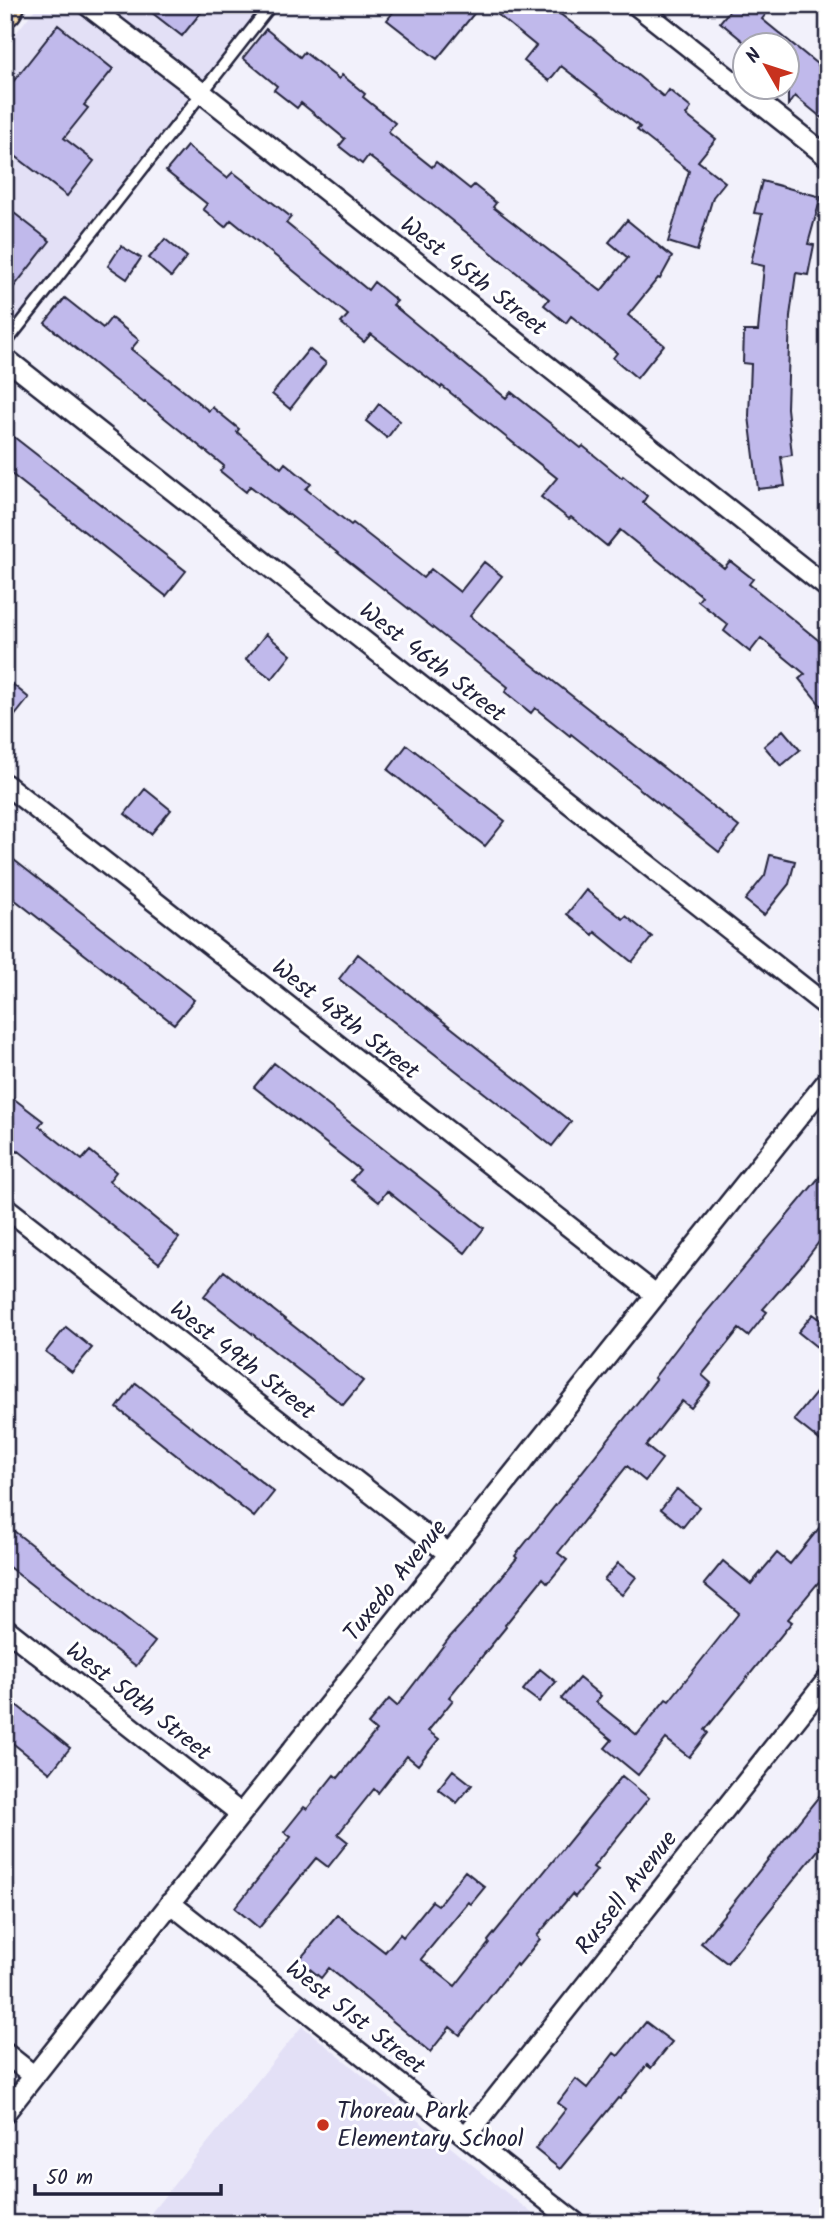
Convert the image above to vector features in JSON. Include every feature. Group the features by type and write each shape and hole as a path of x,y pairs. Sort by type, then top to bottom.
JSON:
{"main road":[{"path":"5,10 8,5"}],"street":[{"name":"West 45th Street","path":"87,5 201,92 828,588"},
{"path":"636,5 828,157"},
{"name":"West 46th Street","path":"5,358 828,1007"},
{"name":"West 48th Street","path":"5,784 655,1294"},
{"name":"Tuxedo Avenue","path":"5,2113 828,1080"},
{"name":"West 49th Street","path":"5,1207 449,1554"},
{"name":"West 50th Street","path":"5,1628 241,1814"},
{"name":"Russell Avenue","path":"466,2136 828,1679"},
{"name":"West 51st Street","path":"170,1903 577,2224"},
{"path":"5,2053 34,2076"}],"lane":[{"path":"5,344 271,5"}],"shaded area":[{"path":"38,5 276,5 5,353 5,47"},
{"name":"Thoreau Park Elementary School","path":"302,2026 545,2224 142,2224"}],"building":[{"path":"142,5 207,5 182,36"},
{"path":"399,5 481,5 437,59 387,20"},
{"path":"486,5 548,5 664,97 669,90 691,108 686,115 716,139 698,161 725,182 713,197 697,251 668,242 689,171 637,130 640,127 561,66 549,81 524,61 536,46"},
{"path":"734,5 773,5 762,19 778,32 732,32 720,22"},
{"path":"58,25 113,69 84,105 88,108 64,138 94,161 67,196 5,148 5,92"},
{"path":"266,29 300,57 304,52 339,79 342,75 365,94 363,97 395,123 388,132 432,167 436,162 470,189 474,185 496,203 493,207 601,291 628,258 609,242 627,220 672,257 660,279 658,278 628,315 664,345 637,378 613,358 617,353 571,316 566,323 544,305 549,299 436,208 368,156 362,164 339,146 345,139 301,103 297,108 274,90 277,86 243,58"},
{"path":"802,52 828,73 828,123 802,102"},
{"path":"187,146 227,178 233,172 291,217 286,223 368,290 374,282 397,301 393,305 506,398 511,392 581,448 583,446 622,478 623,476 647,496 643,502 724,568 730,561 753,579 749,584 828,648 828,714 799,679 805,674 761,638 750,652 724,631 728,625 698,601 702,596 620,530 607,546 571,517 569,519 541,497 557,478 442,386 441,388 371,334 364,342 341,323 348,315 231,220 225,227 203,209 207,204 166,171"},
{"path":"762,181 821,197 808,244 814,245 808,275 796,273 790,316 787,408 792,455 781,457 785,486 758,489 749,416 751,364 743,363 744,331 758,331 764,266 751,263 762,214 754,213"},
{"path":"5,206 50,241 5,298"},
{"path":"165,239 187,257 171,277 149,258"},
{"path":"121,246 141,258 127,279 108,266"},
{"path":"65,298 103,328 111,318 139,340 131,349 209,411 212,407 239,429 237,432 281,468 285,463 311,484 306,489 423,578 431,569 460,592 484,562 502,576 470,616 739,827 719,852 571,734 570,736 535,708 531,713 505,692 508,687 287,513 250,486 246,492 220,471 224,466 45,323"},
{"path":"309,349 326,363 290,409 272,394"},
{"path":"379,404 400,421 387,438 366,421"},
{"path":"5,430 186,571 166,596 5,469"},
{"path":"266,634 291,655 272,679 246,659"},
{"path":"5,678 29,698 5,728"},
{"path":"783,730 800,750 781,766 764,746"},
{"path":"407,745 505,821 485,846 388,770"},
{"path":"145,789 171,810 151,834 125,814"},
{"path":"5,853 194,1000 174,1024 5,892"},
{"path":"770,855 795,861 789,884 764,915 745,900 765,875"},
{"path":"586,890 623,919 626,916 652,937 632,962 595,932 593,935 567,914"},
{"path":"358,954 571,1122 552,1146 339,979"},
{"path":"274,1063 484,1228 465,1253 387,1191 379,1202 351,1180 360,1170 254,1087"},
{"path":"5,1092 43,1121 39,1126 82,1160 90,1151 116,1172 109,1181 179,1238 159,1263 5,1142"},
{"path":"828,1167 828,1230 763,1309 767,1312 748,1336 739,1329 702,1375 711,1383 691,1408 682,1401 646,1446 662,1459 645,1481 627,1466 558,1553 567,1560 548,1583 543,1578 449,1697 453,1700 428,1731 439,1739 418,1765 407,1756 378,1793 374,1789 338,1834 348,1842 328,1867 316,1858 259,1928 235,1908 291,1837 284,1832 304,1807 307,1809 334,1775 338,1778 376,1731 368,1724 389,1699 397,1706 450,1637 517,1558 515,1556 656,1379 654,1378 683,1340"},
{"path":"224,1271 363,1381 343,1405 204,1296"},
{"path":"813,1314 828,1325 828,1356 798,1332"},
{"path":"66,1327 92,1348 72,1372 46,1352"},
{"path":"828,1378 828,1447 794,1420"},
{"path":"136,1383 274,1492 254,1517 117,1408"},
{"path":"677,1489 699,1507 683,1527 661,1509"},
{"path":"828,1517 828,1571 788,1619 792,1622 705,1730 708,1733 689,1757 666,1739 638,1775 605,1748 612,1740 561,1699 579,1678 601,1696 596,1702 637,1735 666,1699 669,1701 739,1613 704,1584 723,1561 751,1584 777,1553 790,1564"},
{"path":"5,1524 155,1642 136,1666 5,1564"},
{"path":"618,1563 636,1577 622,1595 604,1580"},
{"path":"540,1669 556,1682 539,1702 523,1690"},
{"path":"5,1696 70,1748 50,1773 5,1737"},
{"path":"453,1770 472,1785 457,1803 438,1789"},
{"path":"622,1776 649,1798 593,1867 597,1870 575,1897 572,1894 537,1936 540,1939 518,1966 516,1964 460,2035 450,2027 430,2052 329,1968 321,1978 299,1960 337,1915 385,1952 400,1934 403,1937 432,1901 438,1905 465,1871 485,1887 471,1904 468,1902 421,1959 455,1986 488,1941"},
{"path":"828,1785 828,1838 727,1963 701,1943"},
{"path":"646,2022 672,2042 651,2068 647,2065 560,2169 535,2149 566,2109 558,2103 576,2079 587,2088 614,2053 618,2056"}],"place":[{"name":"Thoreau Park Elementary School","path":"323,2125"}]}
